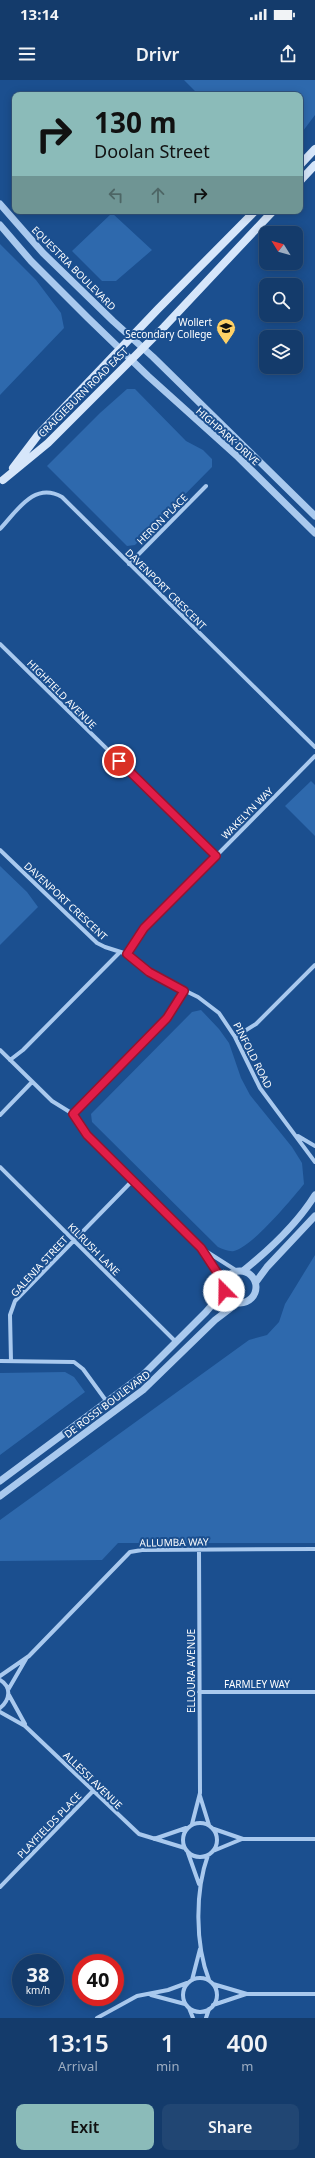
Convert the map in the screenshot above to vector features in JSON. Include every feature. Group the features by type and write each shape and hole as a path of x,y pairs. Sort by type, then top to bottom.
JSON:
{"main road":[{"path":"303,161 315,149"},
{"path":"303,178 315,165"},
{"name":"CRAIGIEBURN ROAD EAST","path":"2,482 48,443 126,354 253,214"},
{"name":"CRAIGIEBURN ROAD EAST","path":"2,482 38,435 126,354 270,214"}],"street":[{"name":"EQUESTRIA BOULEVARD","path":"0,204 43,253 137,343"},
{"path":"0,225 31,261 126,354"},
{"name":"HIGHPARK DRIVE","path":"137,343 315,516"},
{"name":"HIGHPARK DRIVE","path":"126,354 238,457 315,533"},
{"name":"HERON PLACE","path":"129,564 206,486"},
{"name":"DAVENPORT CRESCENT","path":"0,528 35,493 51,492 66,501 315,747"},
{"name":"HIGHFIELD AVENUE","path":"0,644 216,856"},
{"name":"WAKELYN WAY","path":"127,954 144,928 315,756"},
{"name":"DAVENPORT CRESCENT","path":"0,850 89,936 105,947 127,954"},
{"path":"10,1060 23,1050 120,952"},
{"name":"PINFOLD ROAD","path":"127,954 149,972 208,1004 219,1013 235,1037 260,1088 282,1120 296,1135 315,1162"},
{"path":"235,1037 256,1024 315,965"},
{"path":"73,1114 167,1018 184,991"},
{"path":"0,1050 52,1100 73,1114 87,1135 201,1248 224,1283"},
{"path":"0,1115 32,1082"},
{"name":"PINFOLD ROAD","path":"296,1135 315,1146"},
{"name":"KILRUSH LANE","path":"0,1167 176,1342"},
{"name":"GALENIA STREET","path":"11,1361 10,1315 15,1301 133,1180"},
{"path":"315,1195 288,1228 258,1258 240,1271 229,1275 224,1283 224,1291 228,1299 236,1304 246,1303 254,1297 256,1282 267,1267 315,1216"},
{"path":"201,1248 240,1271 251,1275 256,1282"},
{"name":"DE ROSSI BOULEVARD","path":"0,1481 144,1374 224,1291"},
{"name":"DE ROSSI BOULEVARD","path":"0,1496 143,1390 215,1320 236,1304"},
{"path":"0,1361 74,1362 83,1369 107,1402"},
{"name":"ALLUMBA WAY","path":"8,1690 15,1675 28,1656 126,1555 142,1550 315,1549"},
{"name":"ELLOURA AVENUE","path":"199,1550 200,1793 209,1825"},
{"name":"ALLUMBA WAY","path":"0,1676 28,1656"},
{"path":"0,1680 8,1690"},
{"name":"ALLESSI AVENUE","path":"8,1690 9,1695 25,1726"},
{"name":"FARMLEY WAY","path":"200,1692 315,1692"},
{"path":"0,1708 7,1700 9,1695"},
{"name":"ALLESSI AVENUE","path":"0,1712 25,1726 139,1834 185,1848"},
{"name":"PLAYFIELDS PLACE","path":"0,1888 93,1791"},
{"name":"ELLOURA AVENUE","path":"192,1824 200,1793"},
{"path":"154,1839 187,1828 198,1822 243,1839 315,1839"},
{"path":"187,1828 183,1838 185,1848 188,1852 200,1887"},
{"path":"213,1851 217,1840 214,1829"},
{"path":"188,1852 198,1857 208,1855 213,1851 243,1839"},
{"path":"208,1855 200,1887 200,1947 203,1966 217,1994 213,2006"},
{"path":"192,1980 200,1947"},
{"path":"97,2018 137,1996 187,1983 192,1980 203,1978 209,1980"},
{"path":"185,2004 183,1993 187,1983"},
{"path":"213,1984 246,1994 315,1994"},
{"path":"149,1994 185,2004 189,2008 194,2018"},
{"path":"189,2008 199,2012 246,1994"},
{"path":"206,2018 209,2009"}],"shaded area":[{"path":"184,80 315,80 315,115 303,131 303,92 196,92"},
{"path":"111,214 113,214 152,250 116,281 102,281 72,251"},
{"path":"0,244 36,280 61,313 64,328 0,395"},
{"path":"127,389 135,389 186,441 203,450 212,459 212,467 135,545 127,546 47,466 100,413"},
{"path":"311,781 315,785 315,836 285,806"},
{"path":"0,866 27,892 38,907 0,945"},
{"path":"201,1010 219,1029 229,1043 241,1078 250,1095 292,1147 302,1163 304,1184 261,1232 242,1248 234,1251 228,1251 218,1247 92,1122 91,1114 192,1012"},
{"path":"315,1255 315,1543 118,1543 102,1560 0,1561 0,1520 249,1340 267,1335 279,1322 285,1304"},
{"path":"65,1372 74,1377 85,1392 0,1455 0,1373"}],"place":[{"name":"Wollert Secondary College","path":"226,345"}],"route":[{"path":"119,761 216,856 144,928 127,954 144,969 184,991 167,1018 73,1114 87,1135 201,1248 212,1267 224,1283 224,1291"}]}
